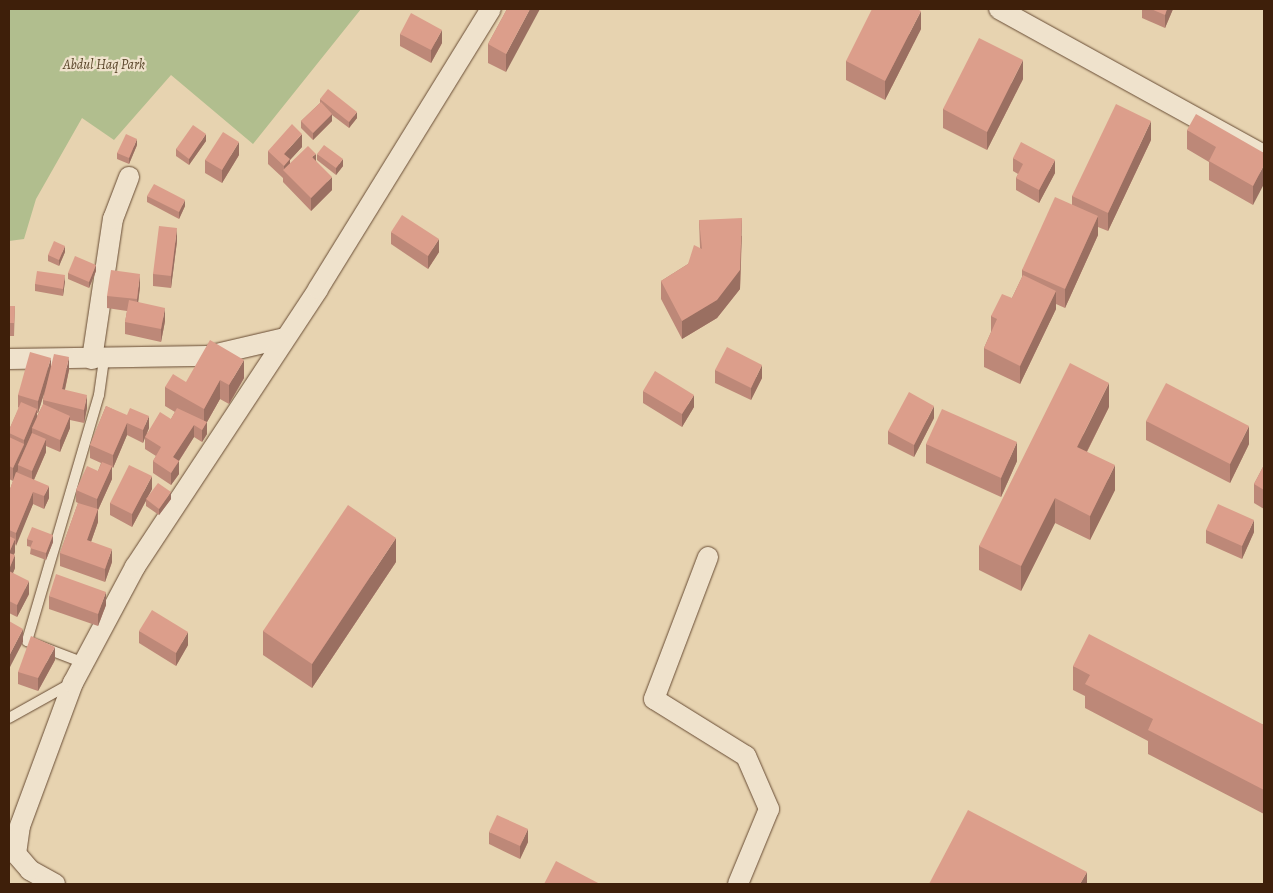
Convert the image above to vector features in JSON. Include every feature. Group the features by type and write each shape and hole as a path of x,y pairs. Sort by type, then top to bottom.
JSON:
{"street":[{"path":"55,884 30,870 16,854 20,826 73,683 135,567 284,338 491,9"},
{"path":"999,9 1264,155"},
{"path":"98,359 113,219 129,177"},
{"path":"9,359 208,356 284,338"},
{"path":"708,557 654,699 746,756 769,809 738,884"}],"lane":[{"path":"84,663 27,641 99,396 98,359"},
{"path":"9,718 73,683"}],"green space":[{"name":"Abdul Haq Park","path":"9,9 361,9 253,144 171,75 114,140 82,118 36,199 24,239 9,241"}],"building":[{"path":"507,9 530,9 506,54 488,44"},
{"path":"872,9 917,9 921,11 885,81 846,61"},
{"path":"1151,9 1167,9 1165,15"},
{"path":"411,13 442,30 431,50 400,34"},
{"path":"979,38 1023,60 987,132 943,109"},
{"path":"328,89 357,112 349,122 320,99"},
{"path":"321,102 332,114 313,133 301,121"},
{"path":"1116,104 1151,121 1108,213 1072,196"},
{"path":"1196,114 1264,153 1264,165 1253,186 1209,161 1216,147 1187,130"},
{"path":"292,124 302,134 284,154 290,159 284,166 268,151"},
{"path":"193,125 206,134 189,159 176,149"},
{"path":"223,132 239,142 222,170 205,160"},
{"path":"126,134 137,139 129,158 117,153"},
{"path":"1021,142 1055,160 1039,190 1016,178 1023,164 1013,158"},
{"path":"324,145 343,159 336,168 317,154"},
{"path":"308,146 316,154 312,157 332,177 311,198 283,170"},
{"path":"154,184 185,200 179,212 147,196"},
{"path":"1055,197 1098,216 1065,289 1022,270"},
{"path":"402,215 439,239 428,256 391,232"},
{"path":"742,218 740,270 717,300 682,321 661,281 688,264 694,245 702,249 699,220"},
{"path":"159,226 177,228 171,276 153,274"},
{"path":"54,241 65,246 59,260 48,255"},
{"path":"75,256 96,265 89,282 68,273"},
{"path":"111,270 140,274 137,299 107,296"},
{"path":"37,271 65,275 63,289 35,284"},
{"path":"1023,275 1056,291 1020,366 984,348 997,319 991,316 1002,294 1012,298"},
{"path":"129,300 165,308 161,329 125,322"},
{"path":"9,306 15,306 14,323 9,323"},
{"path":"210,340 244,360 229,385 220,380 204,409 165,387 173,374 186,382"},
{"path":"727,347 762,365 751,388 715,370"},
{"path":"30,352 51,358 38,401 18,395"},
{"path":"54,354 69,357 62,389 87,395 84,410 43,400"},
{"path":"1070,363 1109,383 1077,447 1115,465 1090,516 1055,498 1021,566 979,546"},
{"path":"655,371 694,395 682,414 643,391"},
{"path":"1166,383 1249,426 1230,464 1146,421"},
{"path":"909,392 934,406 914,445 888,431"},
{"path":"21,402 37,409 24,440 9,433"},
{"path":"43,404 70,416 60,440 32,428"},
{"path":"106,406 127,415 130,408 149,416 143,430 127,423 113,455 90,445"},
{"path":"177,408 207,422 202,430 194,425 173,457 179,461 171,473 153,461 161,447 145,437 160,412 171,419"},
{"path":"942,409 1017,442 1001,478 926,444"},
{"path":"32,433 46,439 32,471 18,465"},
{"path":"9,437 24,444 13,468 9,466"},
{"path":"102,462 112,466 97,499 76,490 87,466 98,471"},
{"path":"129,465 152,476 132,514 110,503"},
{"path":"1264,465 1264,490 1254,484"},
{"path":"16,472 49,486 44,496 33,492 16,533 9,530 9,492"},
{"path":"158,483 171,492 159,509 146,499"},
{"path":"78,503 98,509 87,540 112,549 105,569 60,553"},
{"path":"1218,504 1254,520 1242,546 1206,530"},
{"path":"348,505 396,538 312,664 263,631"},
{"path":"32,527 53,535 46,553 30,548 33,541 27,539"},
{"path":"9,536 15,539 9,553"},
{"path":"9,553 15,555 10,567 9,567"},
{"path":"9,571 29,581 17,605 9,601"},
{"path":"56,574 106,592 98,614 49,596"},
{"path":"152,610 188,632 176,653 139,631"},
{"path":"9,621 23,629 9,656"},
{"path":"1089,634 1264,725 1264,790 1148,730 1153,719 1085,684 1090,675 1073,666"},
{"path":"31,636 55,647 38,678 18,672"},
{"path":"968,810 1087,872 1080,884 929,884"},
{"path":"497,815 528,829 520,846 489,832"},
{"path":"556,861 600,884 544,884"}]}
